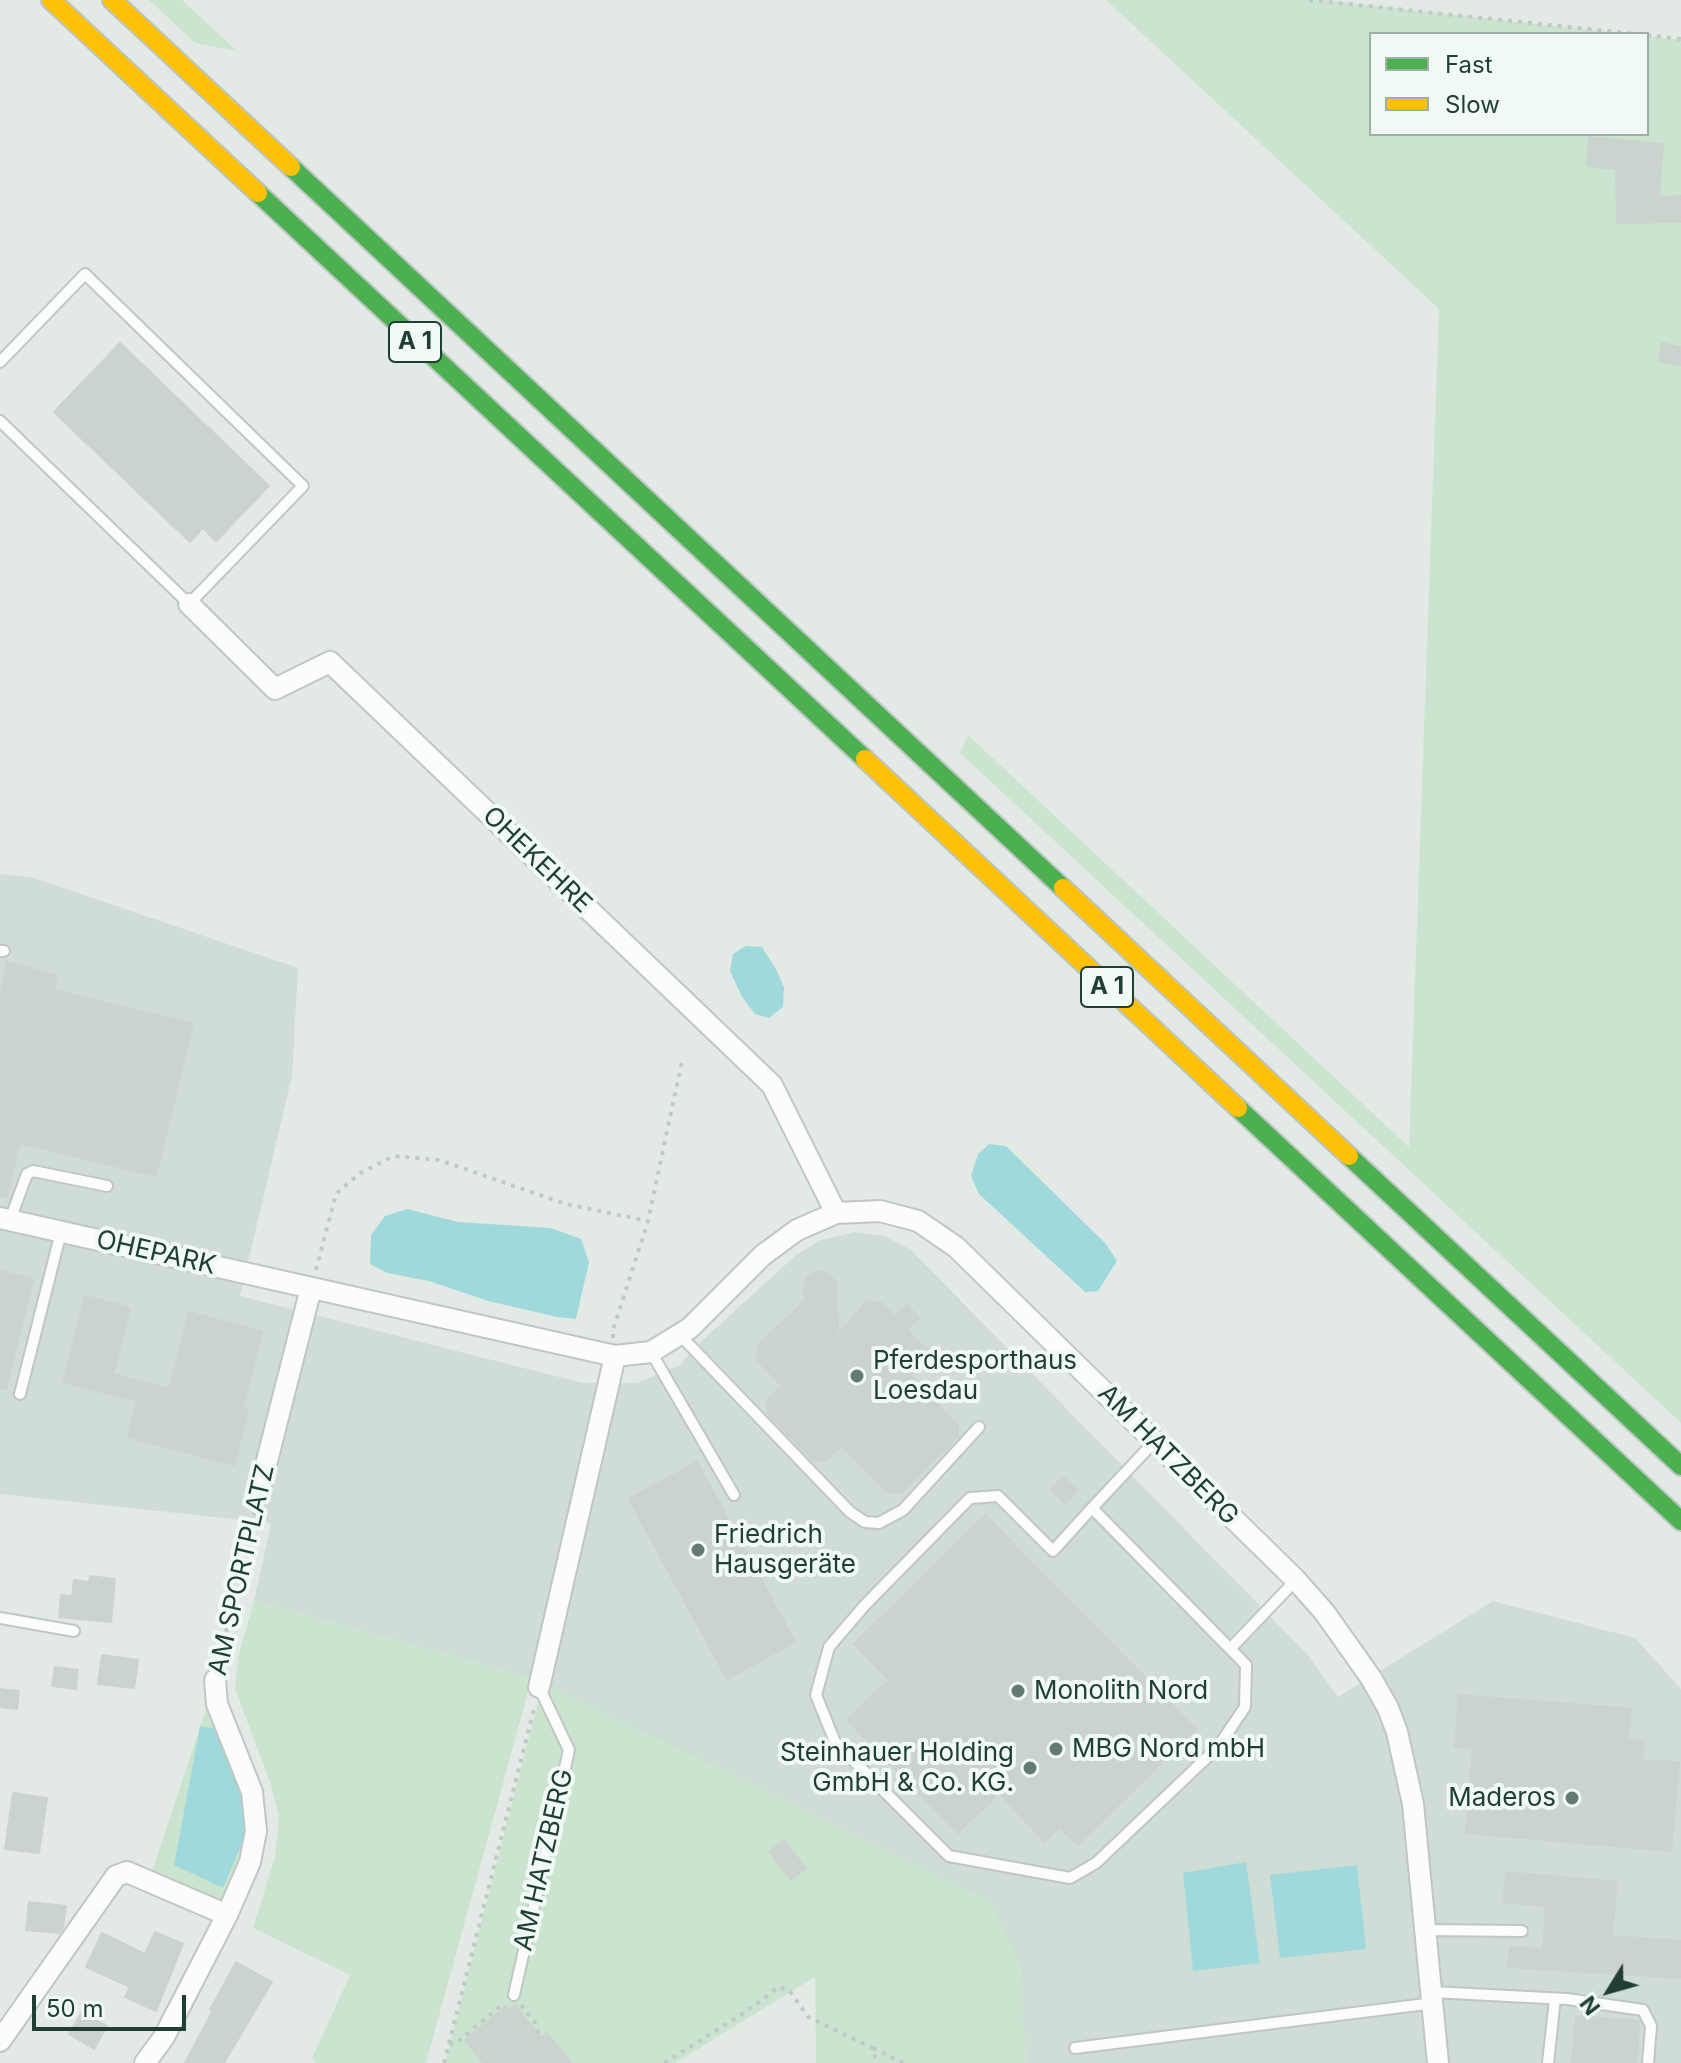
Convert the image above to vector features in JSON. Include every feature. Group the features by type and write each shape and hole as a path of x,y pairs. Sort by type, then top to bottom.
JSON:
{"highway":[{"name":"A 1","path":"51,0 1681,1521"},
{"name":"A 1","path":"112,0 1681,1466"},
{"path":"1652,1440 1681,1460"}],"street":[{"name":"OHEKEHRE","path":"189,604 275,689 330,662 772,1085 836,1213"},
{"name":"AM HATZBERG","path":"311,1288 615,1356 651,1352 690,1328 763,1255 797,1230 836,1213 880,1211 918,1221 956,1247 1296,1580 1352,1649 1388,1708 1397,1732 1413,1804 1438,2063"},
{"name":"OHEPARK","path":"5,1219 311,1288"},
{"name":"AM SPORTPLATZ","path":"259,1492 311,1288"},
{"path":"539,1687 615,1356"},
{"name":"AM SPORTPLATZ","path":"145,2063 164,2037 227,1915 250,1862 256,1831 252,1792 217,1704 215,1680"},
{"path":"0,2041 116,1876 127,1872 227,1915"}],"lane":[{"path":"0,362 85,274 303,486 189,604 0,421"},
{"path":"5,1219 27,1174 33,1171 107,1186"},
{"path":"20,1394 61,1232"},
{"path":"679,1334 850,1512 865,1522 879,1523 903,1510 979,1427"},
{"path":"651,1352 734,1495"},
{"path":"1092,1508 1246,1665 1245,1707 1218,1747 1096,1863 1070,1878 949,1856 835,1742 816,1695 829,1647 865,1605 970,1498 998,1496 1053,1551 1092,1508 1154,1442"},
{"path":"1230,1649 1296,1580"},
{"path":"0,1618 74,1631"},
{"name":"AM HATZBERG","path":"514,1995 569,1750 539,1687"},
{"path":"1427,1930 1522,1931"},
{"path":"1075,2048 1433,1997 1555,1999 1643,2010 1651,2026 1648,2063"},
{"path":"1548,2063 1555,1999"}],"path":[{"path":"1309,0 1618,32"},
{"path":"1649,35 1681,39"},
{"path":"615,1356 613,1330 648,1221 682,1061"},
{"path":"311,1288 336,1194 360,1173 394,1156 439,1160 566,1204 648,1221"},
{"name":"AM SPORTPLATZ","path":"215,1680 259,1492"},
{"path":"444,2063 539,1687"},
{"path":"664,2063 741,2015 779,1987 789,1990 808,2017 903,2063"},
{"path":"449,2044 456,2043 514,1995 534,2021 539,2034"},
{"path":"873,2048 876,2063"}],"shaded area":[{"path":"0,874 34,878 298,968 292,1076 240,1296 583,1383 637,1383 680,1365 692,1350 796,1255 821,1240 855,1232 885,1236 911,1250 1307,1654 1338,1697 1493,1601 1635,1638 1681,1689 1681,2063 1026,2063 1020,1964 532,1678 254,1601 271,1523 0,1494"}],"green space":[{"path":"149,0 182,0 237,51 195,43"},
{"path":"1106,0 1323,0 1608,32 1369,32 1369,136 1649,136 1649,36 1681,40 1681,1423 960,753 968,735 1409,1147 1439,309"},
{"path":"254,1601 532,1678 426,2063 316,2063 312,2058 350,1975 253,1928 275,1857 279,1817 271,1785 235,1689 238,1657"},
{"path":"543,1683 990,1901 1020,1964 1026,2063 816,2063 815,1977 675,2063 445,2063"},
{"path":"214,1685 254,1831 226,1913 149,1881"}],"water":[{"path":"746,946 762,947 784,987 783,1007 769,1018 755,1014 742,997 730,971 733,954"},
{"path":"989,1144 1006,1146 1106,1244 1117,1261 1098,1291 1085,1292 979,1194 971,1176 978,1154"},
{"path":"407,1209 458,1222 551,1228 581,1239 589,1262 576,1319 488,1301 429,1281 387,1273 370,1264 371,1235 385,1216"},
{"path":"200,1726 218,1729 246,1794 251,1823 223,1888 174,1865"},
{"path":"1246,1862 1260,1963 1193,1971 1183,1873"},
{"path":"1357,1865 1366,1949 1280,1958 1270,1875"}],"building":[{"path":"1589,137 1663,144 1659,197 1681,196 1681,222 1617,223 1616,169 1587,166"},
{"path":"120,343 269,486 216,541 203,528 190,542 54,412"},
{"path":"1662,343 1681,347 1681,365 1659,361"},
{"path":"7,962 57,976 54,990 193,1024 156,1176 20,1143 6,1197 0,1196 0,1001"},
{"path":"0,1271 33,1279 6,1389 0,1388"},
{"path":"815,1272 825,1272 836,1282 838,1335 867,1301 881,1303 894,1316 907,1305 919,1318 907,1330 931,1354 910,1375 958,1426 958,1436 901,1493 888,1493 841,1446 826,1460 814,1461 768,1414 767,1401 782,1386 757,1360 758,1346 806,1299 806,1277"},
{"path":"85,1296 130,1308 113,1374 169,1389 189,1312 262,1332 242,1409 248,1410 234,1465 128,1437 137,1401 63,1382"},
{"path":"697,1462 795,1642 727,1679 629,1499"},
{"path":"1063,1477 1077,1491 1065,1503 1051,1489"},
{"name":"Monolith Nord","path":"985,1515 1196,1729 1078,1845 1059,1827 1045,1842 999,1793 958,1833 847,1720 889,1680 854,1644"},
{"path":"90,1576 115,1579 111,1622 59,1617 61,1595 72,1596 74,1580 89,1582"},
{"path":"102,1655 138,1660 134,1688 98,1684"},
{"path":"55,1667 78,1670 76,1689 52,1686"},
{"path":"0,1689 19,1691 17,1709 0,1707"},
{"name":"Maderos","path":"1459,1695 1631,1709 1628,1739 1644,1742 1642,1760 1679,1762 1671,1851 1466,1833 1473,1748 1455,1747"},
{"path":"13,1793 47,1798 39,1853 5,1849"},
{"path":"784,1840 806,1868 791,1880 769,1852"},
{"path":"1506,1872 1617,1882 1612,1936 1681,1941 1681,1978 1508,1967 1510,1947 1543,1949 1546,1906 1503,1902"},
{"path":"29,1902 66,1906 60,1933 26,1930"},
{"path":"155,1932 183,1944 156,2011 125,1997 130,1987 86,1967 102,1933 145,1954"},
{"path":"236,1962 272,1982 224,2063 185,2063 212,2012 210,2010"},
{"path":"515,2005 541,2038 547,2033 571,2063 483,2063 465,2040 506,2006 509,2010"},
{"path":"82,2012 107,2026 94,2049 69,2034"},
{"path":"1576,2016 1639,2021 1637,2063 1572,2063"}],"traffic: fast":[{"path":"291,167 1063,888"},
{"path":"258,193 865,759"},
{"path":"1238,1108 1681,1521"},
{"path":"1349,1156 1681,1466"}],"traffic: slow":[{"path":"51,0 258,193"},
{"path":"112,0 291,167"},
{"path":"865,759 1238,1108"},
{"path":"1063,888 1349,1156"}],"place":[{"name":"Pferdesporthaus Loesdau","path":"857,1376"},
{"name":"Friedrich Hausgeräte","path":"698,1550"},
{"name":"Monolith Nord","path":"1018,1691"},
{"name":"MBG Nord mbH","path":"1056,1749"},
{"name":"Steinhauer Holding GmbH & Co. KG.","path":"1030,1768"},
{"name":"Maderos","path":"1572,1798"}]}
